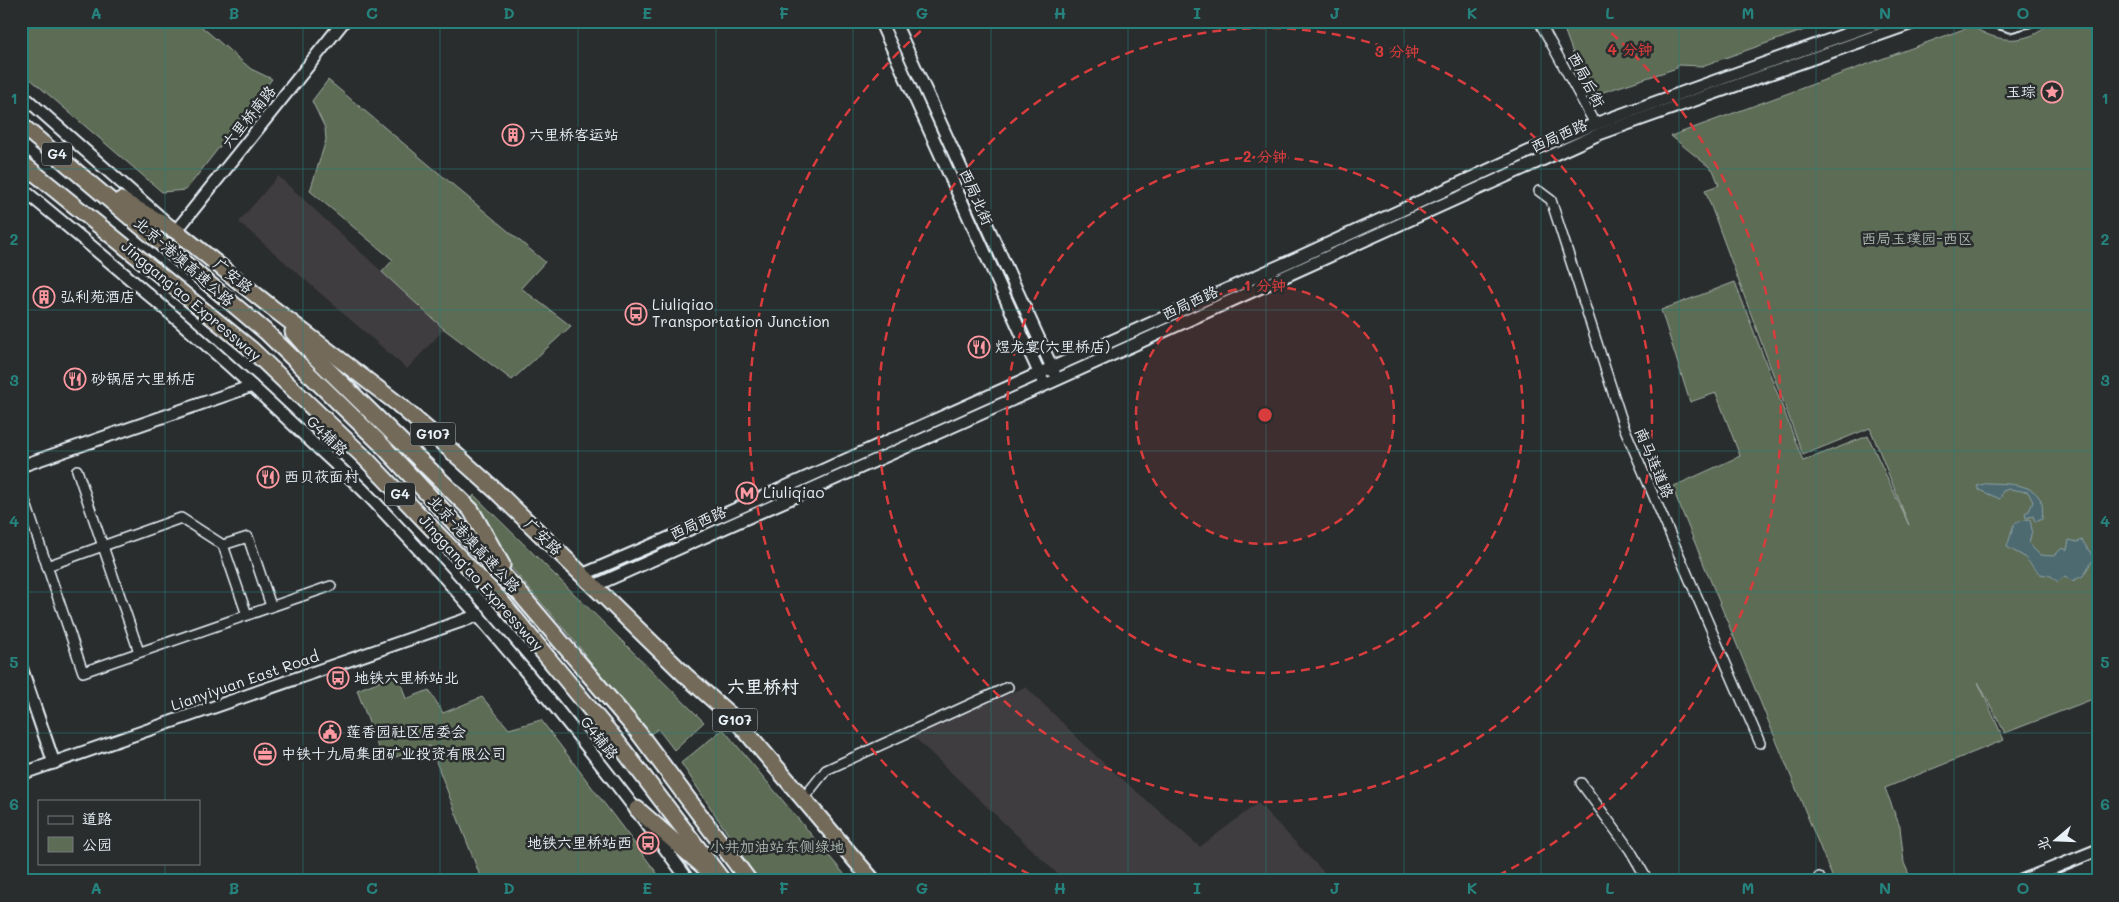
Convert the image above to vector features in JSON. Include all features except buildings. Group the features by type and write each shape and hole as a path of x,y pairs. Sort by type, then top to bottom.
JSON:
{"highway":[{"name":"G4","path":"21,125 92,184"},
{"name":"Jinggang'ao Expressway","path":"21,162 251,349 366,459 500,600 615,739 721,881"},
{"name":"G107","path":"92,184 176,231"},
{"name":"北京-港澳高速公路","path":"92,184 272,339 381,444 515,588 638,732 749,881"},
{"name":"广安路","path":"176,231 271,307 398,404 496,491 685,675 737,722 873,881"},
{"path":"271,307 314,356 471,510 515,588"},
{"path":"637,809 721,881"}],"street":[{"name":"六里桥南路","path":"176,231 344,21"},
{"name":"西局北街","path":"880,21 1045,386"},
{"name":"西局北街","path":"894,21 1058,380"},
{"name":"西局后街","path":"1540,21 1595,124"},
{"name":"西局西路","path":"582,575 725,514 1530,151 1595,124 1883,21"},
{"name":"西局西路","path":"594,586 1045,386 1599,134 1918,21"},
{"path":"1994,21 2010,26 2029,21"},
{"path":"21,94 176,231"},
{"name":"G4辅路","path":"21,188 156,300 252,386 361,489 479,615 637,809 689,881"},
{"name":"南马连道路","path":"1539,191 1550,200 1624,427 1760,743"},
{"path":"21,466 252,386"},
{"path":"77,470 139,652"},
{"path":"22,492 83,672 331,586"},
{"path":"47,566 180,518 223,545 247,615"},
{"path":"223,545 248,537 271,606"},
{"name":"Lianyiyuan East Road","path":"21,774 479,615"},
{"path":"21,667 54,763"},
{"path":"803,799 826,770 1008,687"},
{"path":"1581,783 1630,850 1648,881"},
{"path":"2021,881 2098,850"}],"shaded area":[{"path":"278,176 444,329 407,369 239,222"},
{"path":"1026,687 1097,757 1200,847 1258,803 1332,881 1065,881 912,735"}],"green space":[{"path":"21,21 195,21 251,69 272,79 186,190 162,192 21,71"},
{"path":"1561,21 1830,21 1702,66 1677,65 1677,68 1591,96"},
{"name":"西局玉璞园-西区","path":"2050,21 2098,21 2098,697 2005,733 1978,682 2004,740 1885,788 1900,827 1904,863 1912,881 1834,881 1672,487 1740,456 1716,393 1690,402 1661,310 1735,282 1803,461 1868,436 1909,525 1870,428 1803,455 1705,190 1719,185 1713,170 1671,136 1972,26 1994,37 2019,39 2037,33"},
{"path":"328,80 545,262 521,288 571,326 512,380 444,329 382,272 393,260 310,191 326,140 325,128 312,101"},
{"path":"474,495 704,722 674,750 658,729 647,736 577,644 508,564 469,503"},
{"path":"398,674 406,699 429,690 443,713 482,697 509,729 541,720 663,881 482,881 430,746 383,761 357,690"},
{"name":"小井加油站东侧绿地","path":"723,729 850,881 759,881 681,763"}],"water":[{"path":"1988,483 2018,485 2034,492 2040,498 2042,519 2035,522 2033,516 2026,518 2025,513 2029,511 2033,502 2028,492 2009,489 2003,491 2000,499 1979,490 1977,486"},
{"path":"2030,519 2032,530 2029,544 2040,555 2054,556 2062,548 2067,550 2069,540 2077,542 2082,540 2094,558 2083,576 2072,581 2065,576 2058,582 2051,576 2040,574 2023,556 2007,547 2014,524"}],"place":[{"name":"玉琮","path":"2052,92"},
{"name":"六里桥客运站","path":"513,135"},
{"name":"弘利苑酒店","path":"44,297"},
{"name":"Liuliqiao Transportation Junction","path":"636,314"},
{"name":"煜龙宴(六里桥店)","path":"979,347"},
{"name":"砂锅居六里桥店","path":"75,379"},
{"name":"西贝莜面村","path":"268,477"},
{"name":"Liuliqiao","path":"747,493"},
{"name":"地铁六里桥站北","path":"338,678"},
{"name":"莲香园社区居委会","path":"330,732"},
{"name":"中铁十九局集团矿业投资有限公司","path":"265,754"},
{"name":"地铁六里桥站西","path":"648,843"}],"district":[{"name":"六里桥村","path":"763,687"}]}
